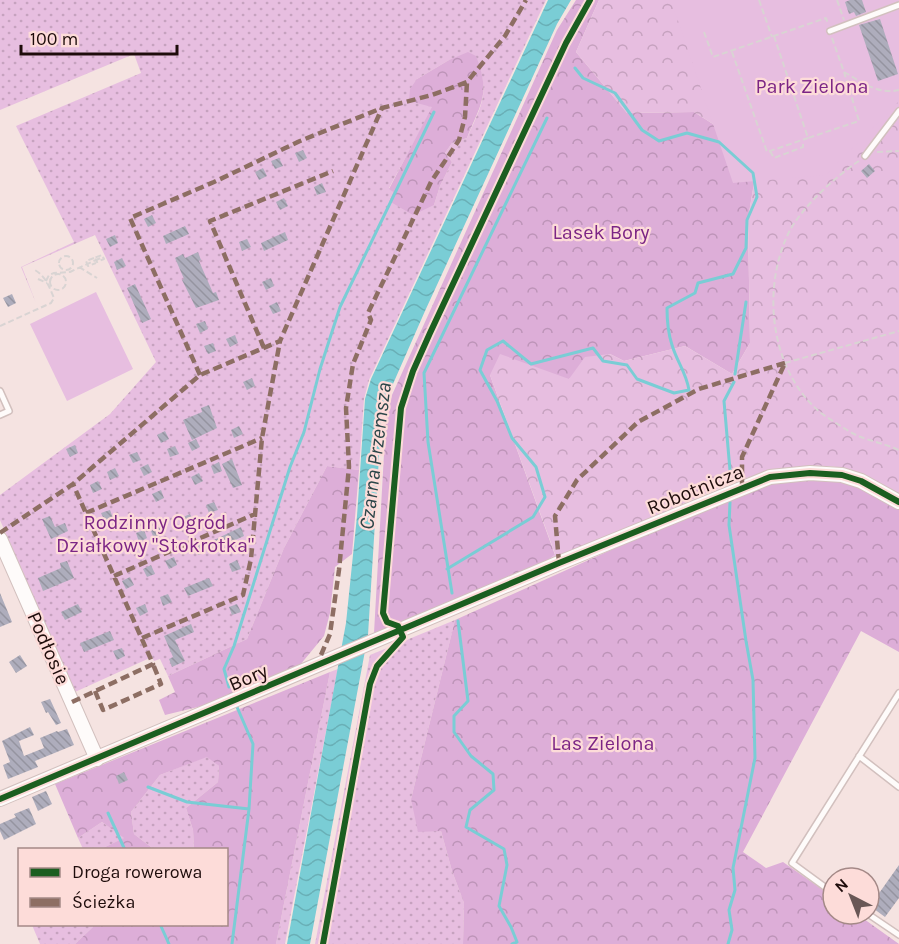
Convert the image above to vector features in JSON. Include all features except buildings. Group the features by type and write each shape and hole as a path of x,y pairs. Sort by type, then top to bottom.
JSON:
{"street":[{"name":"Robotnicza","path":"508,585 770,477 810,472 842,476 861,481 899,502"},
{"name":"Podłosie","path":"0,538 97,759"},
{"name":"Bory","path":"0,799 508,585"}],"lane":[{"path":"830,31 899,5"},
{"path":"865,156 899,111"},
{"path":"0,391 9,411 0,415"},
{"path":"821,884 792,863 899,693"},
{"path":"859,756 899,788"},
{"path":"881,923 899,935"}],"path":[{"path":"759,0 808,138"},
{"path":"837,0 845,25"},
{"path":"704,32 713,57 826,18 859,121 767,153 732,51"},
{"path":"844,72 887,93 899,90"},
{"path":"770,151 774,158 803,147 802,140"},
{"path":"899,151 877,152 865,156 840,173 812,202 789,231 778,263 772,300 776,336 785,363 806,398 821,412 853,433 899,450"},
{"path":"65,255 74,261 73,266 67,271 60,267 59,262 65,255"},
{"path":"0,326 51,303 54,298 48,283 49,275 79,267 103,257"},
{"path":"79,267 97,278"},
{"path":"33,269 40,273 48,283 54,288 59,289 65,285 65,280 62,276 55,275 48,283"},
{"path":"38,279 48,283"},
{"path":"785,363 899,332"}],"green space":[{"name":"Rodzinny Ogród Działkowy \"Stokrotka\"","path":"0,0 546,0 369,380 364,399 359,470 327,466 284,548 247,639 168,676 160,659 154,661 152,657 75,692 0,520 0,495 110,414 156,362 95,235 22,267 36,303 21,267 74,242 16,126 141,73 134,54 0,110","holes":["475,56 483,80 483,98 480,107 467,138 452,143 445,153 452,162 440,186 434,205 389,201 393,192 389,188 433,107 417,79 449,60"]},
{"name":"Lasek Bory","path":"576,0 599,0 576,52 627,113 694,112 759,153 748,219 750,343 732,374 685,346 624,361 610,354 569,379 490,375 555,555 540,567 374,633 386,418 392,395 557,30"},
{"name":"Park Zielona","path":"599,0 899,0 899,495 870,477 845,468 791,467 746,478 725,486 540,567 555,554 490,375 500,354 569,379 585,357 610,354 624,361 685,346 732,374 750,343 748,219 759,153 694,112 627,113 576,52"},
{"path":"671,0 899,0 899,101 826,175 733,183"},
{"path":"468,52 476,56 483,80 480,107 467,138 452,143 445,153 452,162 440,186 434,205 413,215 389,201 393,192 389,189 432,107 409,101 410,89 417,79 449,60"},
{"path":"96,292 133,369 67,401 30,324"},
{"path":"327,466 359,470 352,554 335,567 330,613 324,636 300,665 206,705 165,715 159,700 175,692 168,676 247,639 284,548"},
{"name":"Las Zielona","path":"797,478 838,480 857,485 899,508 899,652 861,631 743,852 766,868 783,862 821,889 821,926 874,926 899,944 463,944 464,903 441,831 418,832 411,799 455,620 740,492"},
{"path":"455,620 411,799 441,831 464,903 463,944 315,944 370,655"},
{"path":"338,669 285,944 276,944 330,672"},
{"path":"330,672 276,944 75,944 94,926 228,926 228,848 194,848 193,830 186,808 218,782 219,766 207,757 160,775 131,812 134,834 152,848 105,848 124,838 102,822 78,838 55,784"},
{"path":"208,756 219,766 218,782 186,808 193,830 194,848 152,848 134,834 131,812 160,775"},
{"path":"102,822 125,838 105,848 83,848 78,838"},
{"path":"32,926 94,926 75,944 40,944"}],"water":[{"name":"Czarna Przemsza","path":"548,0 571,0 557,24 382,409 368,635 310,944 287,944 346,623 357,516 365,399 371,379"}],"waterway":[{"path":"447,569 533,517 545,497 536,467 512,438 497,401 480,370 487,350 503,341 531,364 593,348 603,361 627,365 637,379 674,393 689,390 671,340 667,308 695,293 698,283 733,274 746,248 747,220 757,197 753,173 719,142 687,133 659,141 642,130 615,93 583,78 575,68"},
{"path":"229,687 224,669 234,646 290,467 304,432 320,369 340,307 434,112"},
{"path":"452,593 428,442 424,373 547,118"},
{"path":"735,374 746,302"},
{"path":"731,482 724,401 734,382"},
{"path":"728,944 732,930 729,910 735,890 733,868 755,758 753,680 729,525 730,502"},
{"path":"458,621 468,701 454,716 454,732 471,756 493,774 494,790 470,810 466,827 504,849 507,865 499,906 517,942 512,944"},
{"path":"232,944 249,809 253,744 237,707"},
{"path":"148,787 187,802 249,809"},
{"path":"108,813 124,848"},
{"path":"161,926 169,944"}],"marked path":[{"path":"200,375 130,218 214,182 300,141 382,108 432,95 467,82 505,36 526,0"},
{"path":"321,655 330,634 339,570 349,467 346,408 353,364 371,320 368,313 431,182 459,140 465,117 467,82"},
{"path":"0,533 73,484 200,375 280,341 382,108"},
{"path":"264,348 210,221 333,171"},
{"path":"142,638 243,595 251,559 262,438 280,341"},
{"path":"742,487 742,457 785,363"},
{"path":"559,563 555,516 577,480 638,422 699,389 785,363"},
{"path":"86,513 262,438"},
{"path":"72,702 153,664 73,484"},
{"path":"114,576 255,514"},
{"path":"95,691 103,710 161,684 153,664"}],"cycle path":[{"path":"323,944 370,684 377,666 403,637 398,626 387,622 383,613 401,408 413,371 430,333 566,43 590,0"},
{"path":"0,799 559,563 770,477 810,473 842,475 861,481 899,502"}]}
